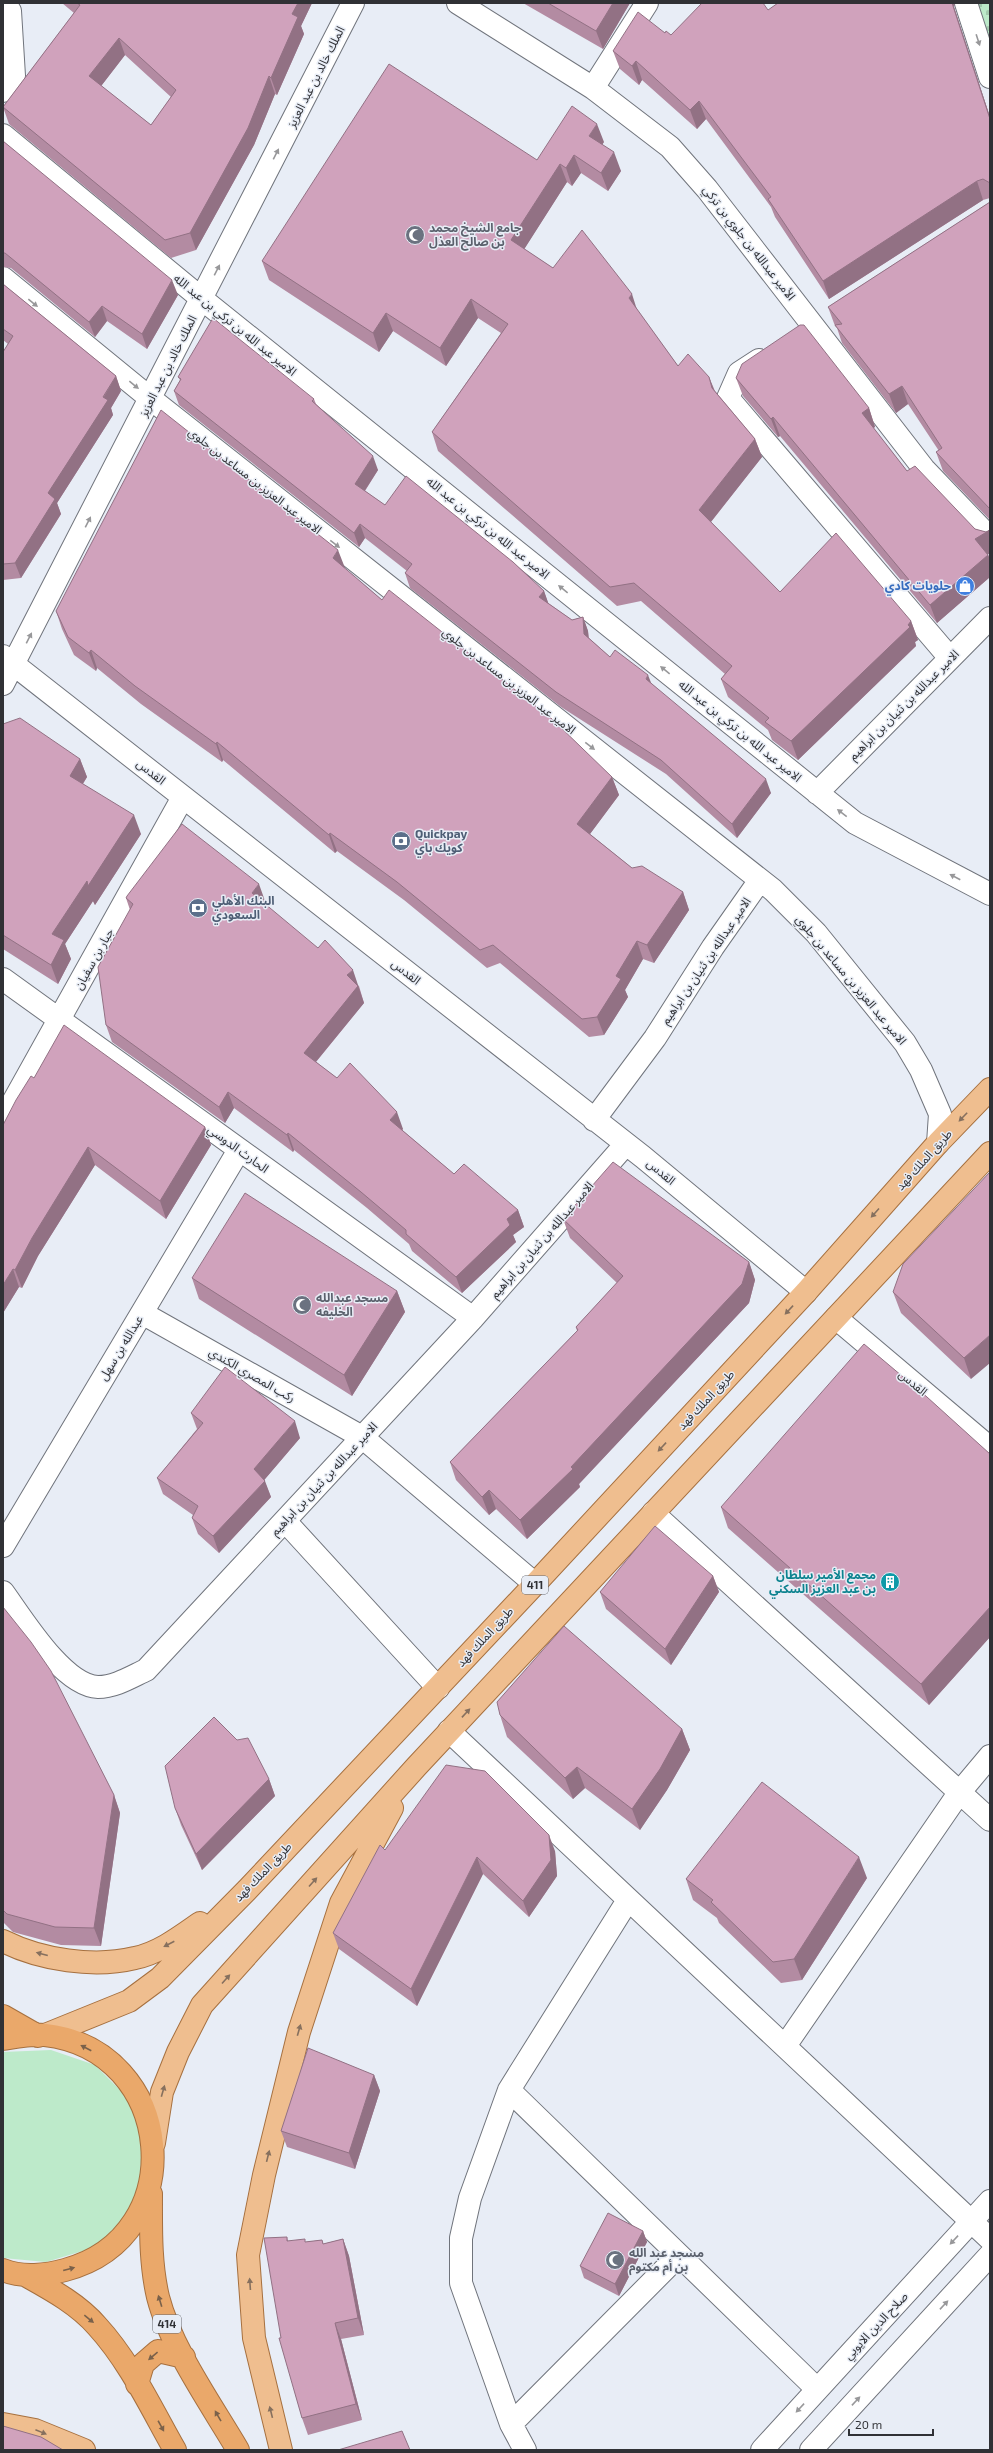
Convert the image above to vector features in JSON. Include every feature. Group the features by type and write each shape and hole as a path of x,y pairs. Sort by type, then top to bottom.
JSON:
{"highway":[{"path":"3,2016 41,2035 84,2046 118,2069 142,2103 154,2143 151,2181 138,2216 114,2246 81,2266 45,2275 9,2272"},
{"path":"3,2039 41,2035"},
{"name":"414","path":"151,2181 152,2259 158,2297 171,2334 238,2450"},
{"path":"9,2272 62,2297 96,2325 126,2363 175,2450"},
{"path":"138,2384 144,2364 158,2351 184,2357"}],"main road":[{"name":"طريق الملك فهد","path":"41,2035 129,2001 160,1978 247,1890 438,1688 806,1292 938,1143 990,1089"},
{"path":"154,2143 162,2092 178,2052 202,2005 449,1731 990,1153"},
{"path":"281,2450 254,2338 248,2255 264,2175 299,2032 341,1903 381,1826 416,1767"},
{"path":"3,1941 45,1955 93,1962 136,1958 171,1943 247,1890"},
{"path":"3,2424 35,2430 84,2450"}],"street":[{"name":"الملك خالد بن عبد العزيز","path":"3,684 9,660 151,399 353,3"},
{"name":"الأمير عبدالله بن جلوي بن تركي","path":"458,3 593,88 670,147 820,321 924,469 990,538"},
{"path":"593,88 646,3"},
{"path":"966,3 990,77"},
{"path":"3,5 10,11 14,76 3,91"},
{"name":"الامير عبد الله بن تركي بن عبد الله","path":"3,135 202,299 855,823 990,894"},
{"name":"الامير عبد العزيز بن مساعد بن جلوي","path":"3,278 151,399 760,880 816,933 905,1043 921,1070 940,1114 938,1143"},
{"path":"795,338 820,321"},
{"path":"776,349 739,373 728,398 950,658"},
{"name":"الامير عبدالله بن ثنيان بن ابراهيم","path":"817,793 990,618"},
{"name":"القدس","path":"9,660 625,1145 643,1157 806,1292"},
{"name":"جبار بن سفيان","path":"3,1120 183,797"},
{"name":"الامير عبدالله بن ثنيان بن ابراهيم","path":"594,1120 655,1038 713,947 760,880"},
{"name":"الحارث الدوسي","path":"3,979 473,1318"},
{"name":"الامير عبدالله بن ثنيان بن ابراهيم","path":"3,1592 53,1659 70,1676 97,1687 121,1682 146,1670 473,1318 625,1145"},
{"name":"عبدالله بن سهل","path":"3,1546 239,1150"},
{"name":"ركب المصري الكندي","path":"142,1313 362,1438 535,1584"},
{"name":"القدس","path":"836,1318 990,1448"},
{"path":"653,1513 990,1820"},
{"path":"284,1521 438,1688"},
{"path":"449,1731 990,2238"},
{"path":"785,2046 959,1793 990,1756"},
{"path":"525,2450 511,2424 461,2282 461,2238 470,2198 509,2090 628,1900"},
{"path":"509,2090 817,2389"},
{"name":"صلاح الدين الايوبي","path":"762,2450 990,2201"},
{"path":"511,2424 679,2255"},
{"path":"811,2450 990,2255"}],"green space":[{"path":"977,3 990,3 990,41"},
{"path":"51,2050 95,2065 125,2095 142,2133 140,2184 127,2215 96,2247 46,2262 3,2258 3,2052"}],"building":[{"path":"77,3 298,3 292,14 298,17 271,78 269,76 248,128 190,233 165,240 3,107 80,5","holes":["119,38 176,90 151,125 89,76"]},
{"path":"548,3 613,3 596,31"},
{"path":"702,3 763,3 768,10 778,3 952,3 990,119 990,183 983,179 977,181 823,281 768,199 771,197 699,101 690,110 636,61 632,66 613,51 638,12 665,33 666,31 671,35"},
{"path":"389,64 537,160 572,106 597,124 589,136 614,152 601,173 574,155 566,168 560,164 511,240 553,268 582,230 632,294 629,298 678,366 688,354 709,377 712,388 755,439 699,510 780,592 836,533 911,621 908,625 910,627 791,741 765,722 769,718 721,679 732,666 634,583 610,587 432,432 508,324 471,299 440,348 386,313 373,333 262,261"},
{"path":"3,141 172,280 142,334 102,306 89,322 5,253 3,253"},
{"path":"990,202 990,509 936,452 942,448 902,386 889,394 835,325 842,324 828,307"},
{"path":"3,284 116,376 103,397 108,400 48,493 55,499 15,563 3,564 3,352 13,336 3,329"},
{"path":"213,318 314,399 312,401 373,456 355,484 385,505 406,476 513,562 544,591 539,597 572,620 583,617 584,634 610,657 615,650 648,675 646,679 766,779 732,824 661,760 556,692 405,573 412,564 360,524 354,533 174,391 181,379 178,377"},
{"path":"800,325 804,325 869,408 862,413 907,471 915,466 975,529 986,532 990,530 975,539 988,555 930,605 773,417 771,419 736,378 742,364"},
{"path":"161,410 338,550 333,558 382,600 389,590 552,719 612,777 577,824 632,868 642,866 683,892 647,945 637,941 616,976 621,979 597,1017 582,1019 493,945 480,950 397,882 330,833 329,835 217,742 216,744 135,686 91,650 89,653 68,637 56,611"},
{"path":"20,718 80,759 70,776 134,815 88,886 87,881 52,934 64,940 51,965 3,935 3,724"},
{"path":"182,824 259,884 252,893 318,948 325,940 353,970 347,975 358,986 304,1053 337,1078 350,1063 397,1112 390,1120 454,1174 464,1164 518,1210 507,1219 510,1225 456,1277 406,1234 406,1230 288,1133 287,1135 228,1092 219,1107 106,1025 98,967 133,904 126,898 127,896"},
{"path":"64,1025 205,1127 160,1201 88,1147 32,1238 15,1270 13,1269 3,1285 3,1125 31,1076 34,1078"},
{"path":"613,1162 749,1262 742,1284 571,1467 573,1469 520,1520 489,1490 482,1497 450,1462 578,1330 576,1327 623,1276 563,1219"},
{"path":"990,1172 990,1335 964,1358 893,1292 903,1264"},
{"name":"مسجد عبدالله الخليفه","path":"245,1193 397,1291 344,1375 192,1278"},
{"name":"مجمع الأمير سلطان بن عبد العزيز السكني","path":"864,1344 927,1397 990,1454 990,1607 921,1684 721,1507"},
{"path":"225,1367 295,1421 254,1469 265,1481 213,1536 192,1518 198,1506 157,1478 203,1423 191,1413"},
{"path":"655,1526 713,1576 665,1649 600,1592"},
{"path":"3,1607 31,1642 51,1671 114,1795 94,1928 55,1927 7,1914 3,1910"},
{"path":"564,1626 682,1729 660,1769 632,1809 577,1767 565,1778 500,1715 497,1702"},
{"path":"214,1717 237,1740 248,1738 269,1779 196,1854 175,1808 165,1766"},
{"path":"446,1765 485,1771 549,1835 551,1860 523,1901 477,1857 411,1989 333,1933 380,1845 385,1850"},
{"path":"762,1782 859,1857 794,1959 773,1962 711,1902 713,1900 686,1879"},
{"path":"308,2048 374,2075 349,2153 281,2131"},
{"name":"مسجد عبد الله بن أم مكتوم","path":"608,2213 643,2231 615,2284 580,2266"},
{"path":"287,2237 287,2241 305,2239 305,2242 322,2240 323,2244 343,2239 358,2318 335,2323 356,2404 302,2418 279,2338 281,2338 264,2238"},
{"path":"3,2426 41,2437 63,2450 3,2450"},
{"path":"402,2431 410,2450 338,2450"}],"place":[{"name":"جامع الشيخ محمد بن صالح العذل","path":"415,235"},
{"name":"حلويات كادي","path":"965,586"},
{"name":"Quickpay كويك باي","path":"401,841"},
{"name":"البنك الأهلي السعودي","path":"198,908"},
{"name":"مسجد عبدالله الخليفه","path":"302,1305"},
{"name":"مجمع الأمير سلطان بن عبد العزيز السكني","path":"890,1582"},
{"name":"مسجد عبد الله بن أم مكتوم","path":"615,2260"}]}
